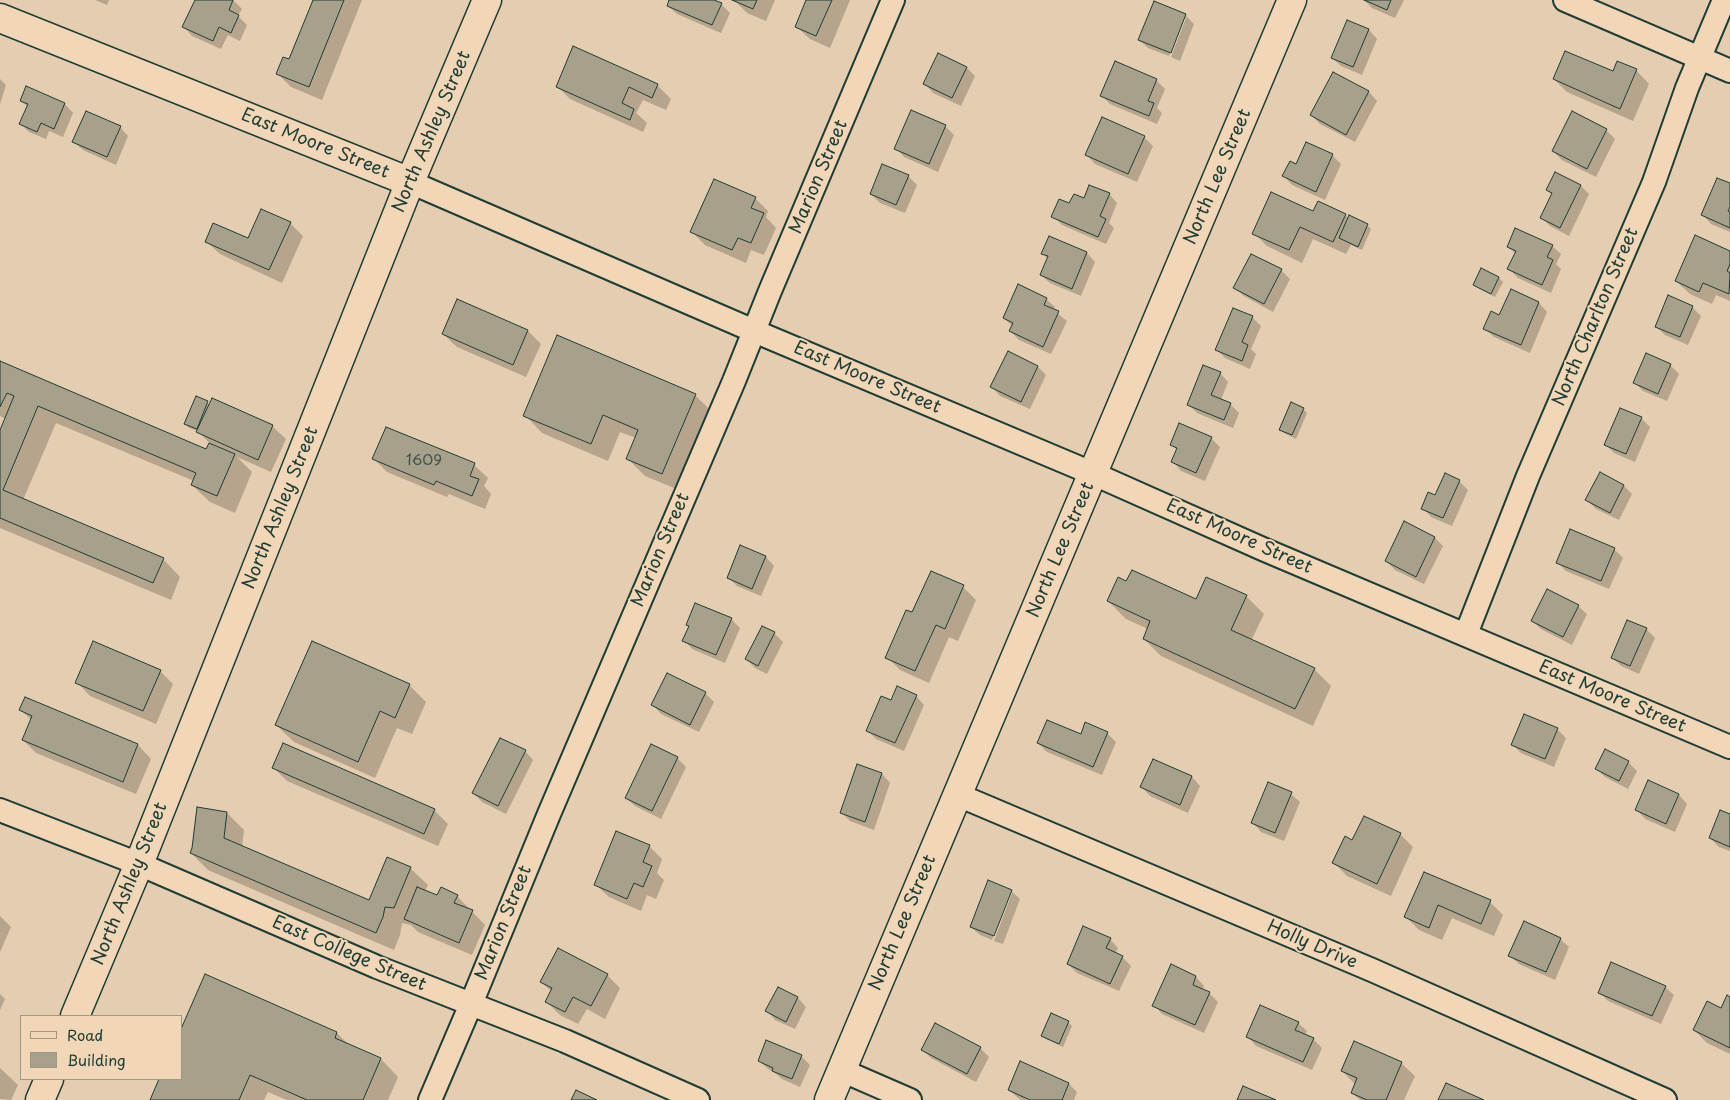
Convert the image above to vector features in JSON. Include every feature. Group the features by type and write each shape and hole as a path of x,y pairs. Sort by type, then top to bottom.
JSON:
{"street":[{"name":"North Ashley Street","path":"75,1015 139,864 410,182 487,0"},
{"name":"Marion Street","path":"430,1100 893,0"},
{"name":"North Lee Street","path":"829,1100 1292,0"},
{"path":"1565,0 1730,71"},
{"name":"North Charlton Street","path":"1466,634 1528,476 1654,182 1700,58 1724,0"},
{"name":"East Moore Street","path":"0,18 410,182 754,331 1094,474 1265,550 1730,747"},
{"name":"Holly Drive","path":"958,794 1372,970 1665,1100"},
{"name":"East College Street","path":"0,810 139,864 252,914 565,1041 698,1100"},
{"path":"841,1070 910,1100"},
{"path":"40,1100 49,1080"}],"building":[{"path":"195,0 233,0 229,10 239,15 231,33 219,27 213,41 182,27"},
{"path":"313,0 344,0 309,87 276,74 283,57 289,59"},
{"path":"669,0 714,0 722,3 712,25 667,6"},
{"path":"732,0 757,0 753,9"},
{"path":"806,0 832,0 816,36 795,27"},
{"path":"1364,0 1391,0 1387,10"},
{"path":"1154,1 1186,14 1171,53 1138,40"},
{"path":"1347,20 1369,29 1353,67 1331,58"},
{"path":"573,46 658,84 652,98 629,87 622,103 634,109 630,120 556,87"},
{"path":"1565,51 1613,71 1617,61 1637,69 1620,109 1553,79"},
{"path":"938,53 967,67 952,98 923,84"},
{"path":"1115,61 1157,79 1148,101 1154,103 1149,116 1100,96"},
{"path":"1333,72 1369,91 1346,135 1310,115"},
{"path":"26,86 65,103 54,129 41,123 37,132 19,124 28,104 20,101"},
{"path":"911,110 946,125 929,164 894,149"},
{"path":"86,111 121,126 107,157 72,142"},
{"path":"1572,111 1607,129 1587,169 1552,151"},
{"path":"1102,117 1145,136 1128,174 1085,155"},
{"path":"1306,142 1333,154 1316,192 1282,176 1290,161 1296,164"},
{"path":"882,164 909,175 896,205 870,194"},
{"path":"1555,172 1581,185 1560,228 1540,218 1552,193 1546,190"},
{"path":"1717,178 1730,183 1730,207 1728,211 1730,212 1730,228 1701,215"},
{"path":"714,179 756,197 751,208 764,213 751,243 738,238 732,250 690,232"},
{"path":"1089,185 1110,193 1100,216 1106,219 1098,237 1051,217 1059,199 1069,203 1074,194 1084,198"},
{"path":"1271,192 1313,211 1318,201 1346,214 1333,242 1300,227 1289,250 1252,234"},
{"path":"261,209 291,222 269,270 205,242 213,223 248,238"},
{"path":"1349,215 1368,224 1358,247 1339,238"},
{"path":"1515,228 1553,245 1547,257 1553,260 1542,285 1507,269 1516,251 1507,247"},
{"path":"1695,235 1730,251 1730,264 1727,271 1730,273 1729,294 1703,283 1699,292 1675,281"},
{"path":"1049,236 1087,252 1072,289 1040,275 1048,256 1041,254"},
{"path":"1251,254 1282,269 1264,304 1233,288"},
{"path":"1481,268 1499,277 1491,294 1473,285"},
{"path":"1018,284 1047,298 1044,305 1059,311 1043,347 1009,331 1013,323 1003,318"},
{"path":"1511,289 1539,302 1521,345 1483,329 1491,311 1499,315"},
{"path":"1668,295 1693,306 1680,337 1655,327"},
{"path":"457,299 528,330 513,365 442,334"},
{"path":"1233,308 1253,316 1242,342 1248,345 1242,361 1215,350"},
{"path":"557,335 696,394 662,474 626,459 638,430 603,415 591,444 523,416"},
{"path":"1008,351 1038,366 1021,402 990,387"},
{"path":"1646,353 1671,364 1658,394 1633,383"},
{"path":"0,361 206,449 209,443 235,454 217,496 191,485 196,473 38,406 3,490 164,558 153,583 0,518 0,430 14,396 7,393 0,407"},
{"path":"1203,365 1221,372 1211,395 1231,403 1224,420 1187,405"},
{"path":"196,396 208,401 197,429 184,424"},
{"path":"212,398 273,425 258,460 196,432"},
{"path":"1291,402 1304,408 1292,435 1279,430"},
{"path":"1620,408 1642,417 1626,454 1604,445"},
{"path":"1179,423 1212,437 1196,473 1171,462 1177,448 1170,445"},
{"path":"386,427 475,463 470,476 479,479 472,496 436,481 434,485 372,459"},
{"path":"1600,472 1624,485 1610,513 1585,500"},
{"path":"1445,473 1460,480 1443,518 1421,509 1428,492 1435,495"},
{"path":"1404,521 1435,537 1416,577 1385,561"},
{"path":"1570,529 1615,548 1601,581 1556,563"},
{"path":"740,545 766,556 752,589 727,578"},
{"path":"1132,570 1196,599 1206,577 1247,595 1231,630 1315,668 1295,709 1143,639 1150,621 1107,601 1118,577 1126,581"},
{"path":"931,571 964,585 945,629 936,625 915,671 885,658 906,610 912,612"},
{"path":"1547,589 1579,605 1563,637 1531,621"},
{"path":"695,603 732,618 716,655 682,641 689,626 686,625"},
{"path":"1627,620 1647,628 1630,666 1611,658"},
{"path":"762,626 775,632 758,666 745,659"},
{"path":"93,641 161,670 143,711 75,683"},
{"path":"312,641 410,684 395,718 380,711 358,762 275,725"},
{"path":"667,673 706,692 690,725 651,705"},
{"path":"897,686 917,695 895,743 866,731 881,696 891,700"},
{"path":"25,697 138,744 123,782 22,740 32,716 19,710"},
{"path":"1524,714 1558,728 1545,759 1511,745"},
{"path":"1047,720 1081,734 1085,722 1108,732 1093,767 1037,743"},
{"path":"500,738 526,750 498,806 472,793"},
{"path":"283,743 435,809 424,834 272,768"},
{"path":"651,744 678,757 652,811 625,798"},
{"path":"1605,749 1629,761 1619,781 1595,769"},
{"path":"1153,759 1192,776 1180,805 1140,787"},
{"path":"857,764 882,773 865,822 840,813"},
{"path":"1648,780 1679,794 1666,824 1635,810"},
{"path":"1268,782 1292,792 1275,833 1251,823"},
{"path":"197,807 227,812 224,838 369,900 387,857 411,867 394,908 385,907 376,933 190,853"},
{"path":"1720,810 1730,814 1730,847 1709,838"},
{"path":"1364,816 1401,833 1377,884 1332,863 1345,836 1352,840"},
{"path":"616,831 650,845 643,862 652,866 643,887 634,883 627,899 594,885"},
{"path":"1424,872 1491,900 1481,924 1438,905 1429,928 1404,917"},
{"path":"988,880 1012,890 994,936 970,927"},
{"path":"417,887 437,895 441,887 458,895 454,903 473,910 459,943 404,919"},
{"path":"1524,921 1561,938 1546,972 1508,956"},
{"path":"1083,926 1111,938 1106,948 1123,956 1110,984 1067,964"},
{"path":"558,948 608,974 591,1006 573,997 565,1012 545,1002 552,988 540,982"},
{"path":"1611,962 1666,986 1652,1016 1598,993"},
{"path":"1171,964 1196,976 1193,985 1210,992 1195,1025 1152,1006"},
{"path":"205,974 337,1032 335,1038 381,1058 363,1100 307,1100 250,1075 239,1100 150,1100 159,1080 182,1080 182,1027"},
{"path":"778,987 798,997 786,1022 765,1011"},
{"path":"1727,995 1730,997 1730,1048 1693,1030 1707,1001 1721,1008"},
{"path":"1260,1005 1299,1022 1295,1030 1314,1038 1303,1062 1246,1037"},
{"path":"1051,1013 1069,1021 1059,1044 1041,1036"},
{"path":"935,1023 981,1047 967,1074 921,1050"},
{"path":"766,1040 802,1055 792,1079 772,1071 773,1068 758,1061"},
{"path":"1354,1041 1402,1062 1386,1100 1367,1100 1351,1093 1357,1078 1341,1071"},
{"path":"1020,1061 1069,1083 1062,1100 1030,1100 1008,1090"},
{"path":"1446,1083 1484,1100 1438,1100"},
{"path":"1243,1086 1276,1100 1237,1100"},
{"path":"576,1090 597,1100 571,1100"}]}
